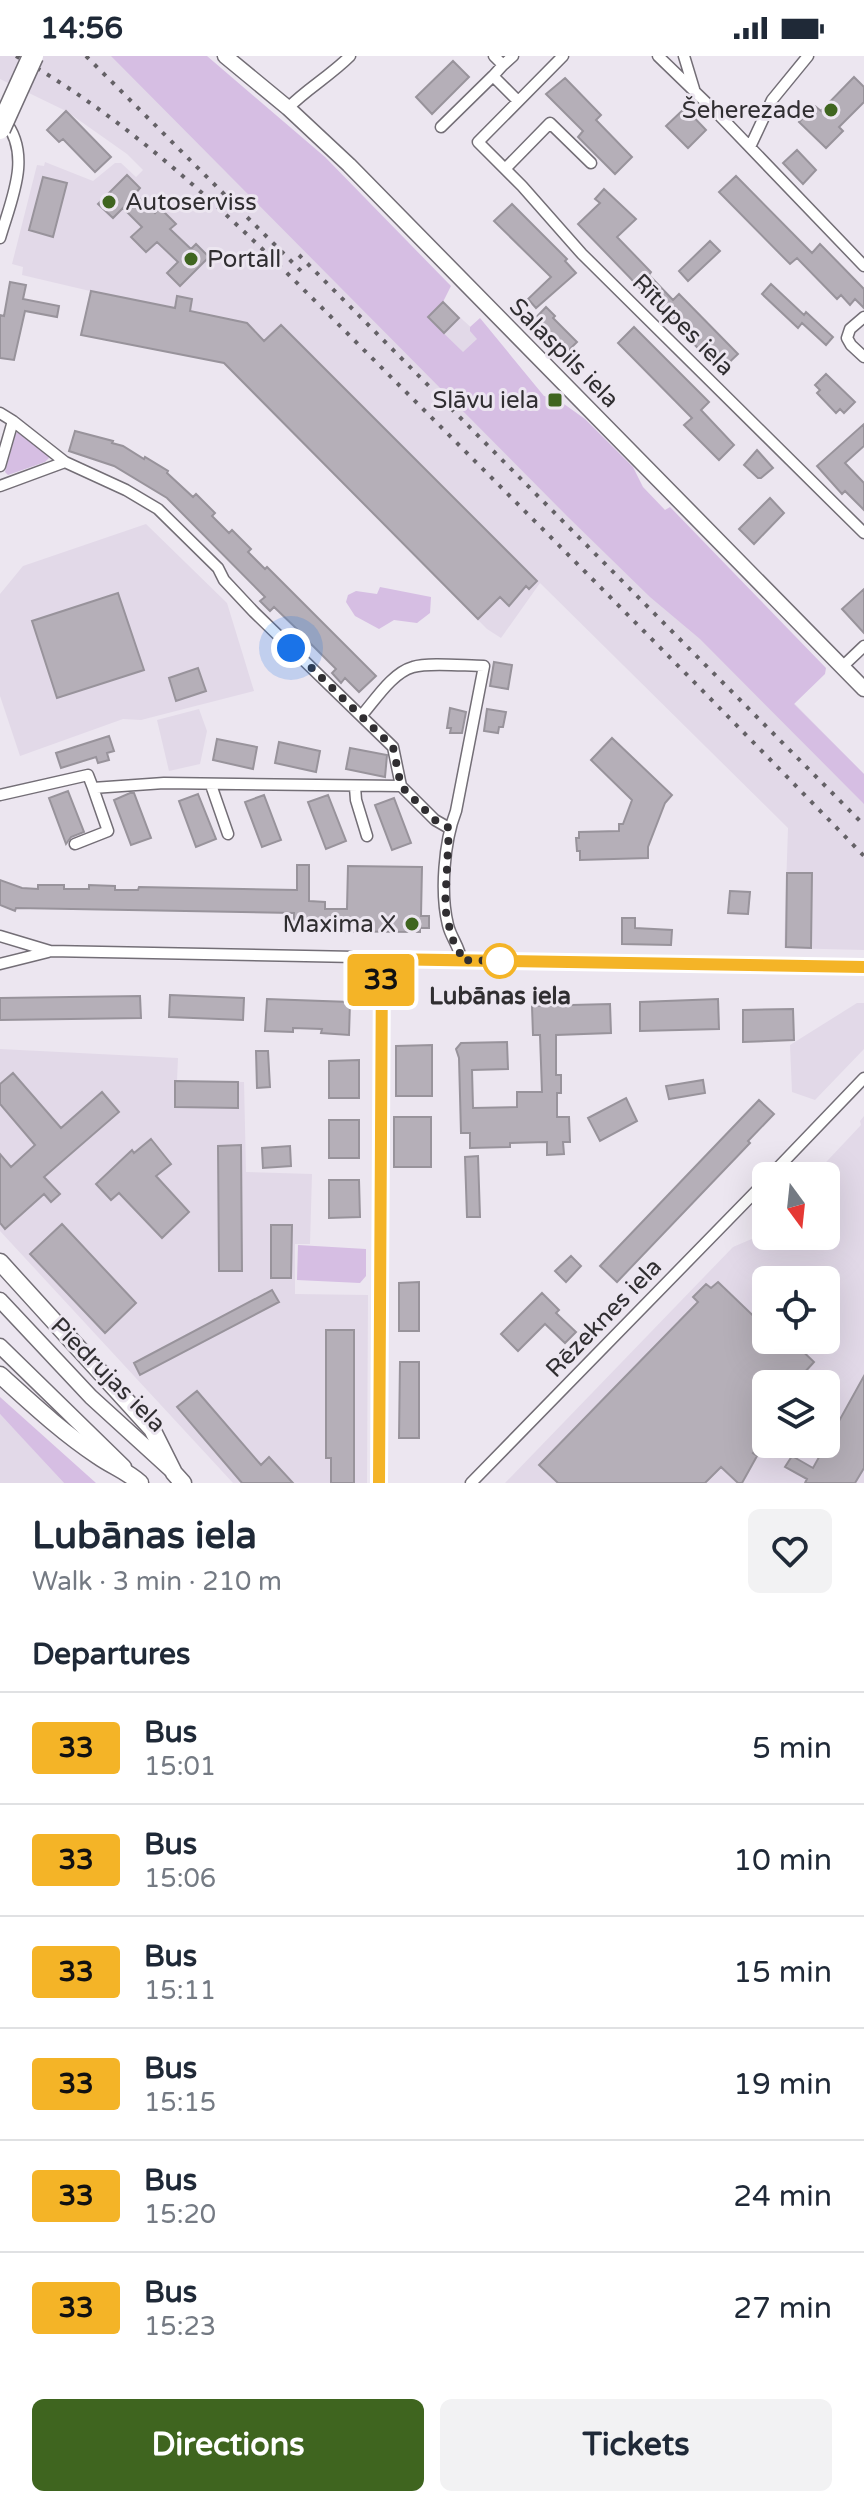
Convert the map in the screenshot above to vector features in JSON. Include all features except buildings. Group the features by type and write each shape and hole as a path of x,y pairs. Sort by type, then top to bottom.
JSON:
{"highway":[{"path":"0,129 33,56"}],"main road":[{"path":"0,1262 152,1429 179,1478"},
{"path":"0,1375 36,1408 98,1456 135,1478"}],"street":[{"name":"Salaspils iela","path":"225,56 288,108 349,165 864,689"},
{"path":"288,108 350,56"},
{"path":"494,56 503,65"},
{"path":"441,127 513,56"},
{"path":"493,76 518,101 563,56"},
{"path":"658,56 864,266"},
{"path":"684,56 694,91"},
{"path":"750,147 772,100 804,57"},
{"name":"Rītupes iela","path":"518,101 478,142 582,254 864,533"},
{"path":"0,116 16,139 19,156 18,178 0,238"},
{"path":"505,169 550,123 591,163"},
{"path":"864,317 850,329 847,338 864,357"},
{"path":"0,413 65,462 126,490 158,509 218,568 224,580 254,612 393,747 401,786 435,820 449,828"},
{"path":"0,466 13,421"},
{"path":"0,486 65,462"},
{"path":"842,667 864,646"},
{"path":"362,715 402,672 414,666 484,666 456,811 449,828 445,908 452,939 459,948 461,960"},
{"path":"1,793 88,775 108,831 75,844"},
{"path":"93,788 164,783 401,786"},
{"path":"211,785 228,834"},
{"path":"355,787 367,836"},
{"path":"0,936 50,951 864,967"},
{"path":"0,964 50,951"},
{"path":"379,1483 382,959"},
{"path":"783,1162 864,1078"},
{"name":"Rēzeknes iela","path":"471,1483 752,1195"},
{"name":"Piedrujas iela","path":"0,1300 91,1397 179,1478"},
{"path":"0,1346 135,1478"}],"shaded area":[{"path":"0,56 148,56 433,312 443,302 485,340 794,703 864,774 864,950 784,948 788,828 540,583 501,638 487,629 224,363 81,335 90,291 22,275 23,267 12,264 37,165 44,166 45,162 93,181 115,163 121,163 136,177 143,170 127,154 66,111 0,79"},
{"path":"111,56 207,56 325,157 451,286 443,302 428,318 463,352 477,339 470,327 480,318 544,396 557,399 585,419 633,467 643,487 665,510 670,507 826,668 825,674 794,704 864,774 864,804 700,639 650,597 567,516"},
{"path":"22,431 49,458 8,475 5,472 16,433"},
{"path":"146,524 227,603 254,691 141,720 123,719 20,756 0,696 0,594 23,566"},
{"path":"380,587 431,597 430,613 417,623 394,620 379,629 355,616 346,602 348,595 356,591 377,594"},
{"path":"199,709 207,731 200,764 169,771 157,720"},
{"path":"857,1003 864,1003 864,1049 815,1100 792,1092 790,1045"},
{"path":"0,1049 178,1058 177,1081 244,1082 246,1172 312,1174 310,1244 295,1244 295,1294 368,1295 367,1483 233,1483 0,1231"},
{"path":"864,1116 864,1483 505,1483 733,1247 752,1239 752,1250 840,1250 840,1162 826,1162 861,1125"},
{"path":"298,1245 366,1249 366,1276 360,1283 297,1280"},
{"path":"0,1397 96,1483 64,1483 0,1414"},
{"path":"0,1414 19,1434 64,1483 0,1483"}],"railway":[{"path":"16,56 121,125 170,165 265,252 864,856"},
{"path":"86,56 304,274"},
{"path":"299,255 864,825"}],"bus line":[{"name":"33","path":"379,1483 382,959 864,967"}],"place":[{"name":"Šeherezade","path":"831,110"},
{"name":"Autoserviss","path":"109,202"},
{"name":"Portall","path":"191,259"},
{"name":"Slāvu iela","path":"555,400"},
{"name":"Maxima X","path":"412,924"},
{"name":"Lubānas iela","path":"500,961"}],"route":[{"path":"291,648 380,732 393,747 401,786 435,820 449,828 445,908 448,927 461,953 461,960 500,961"}]}
